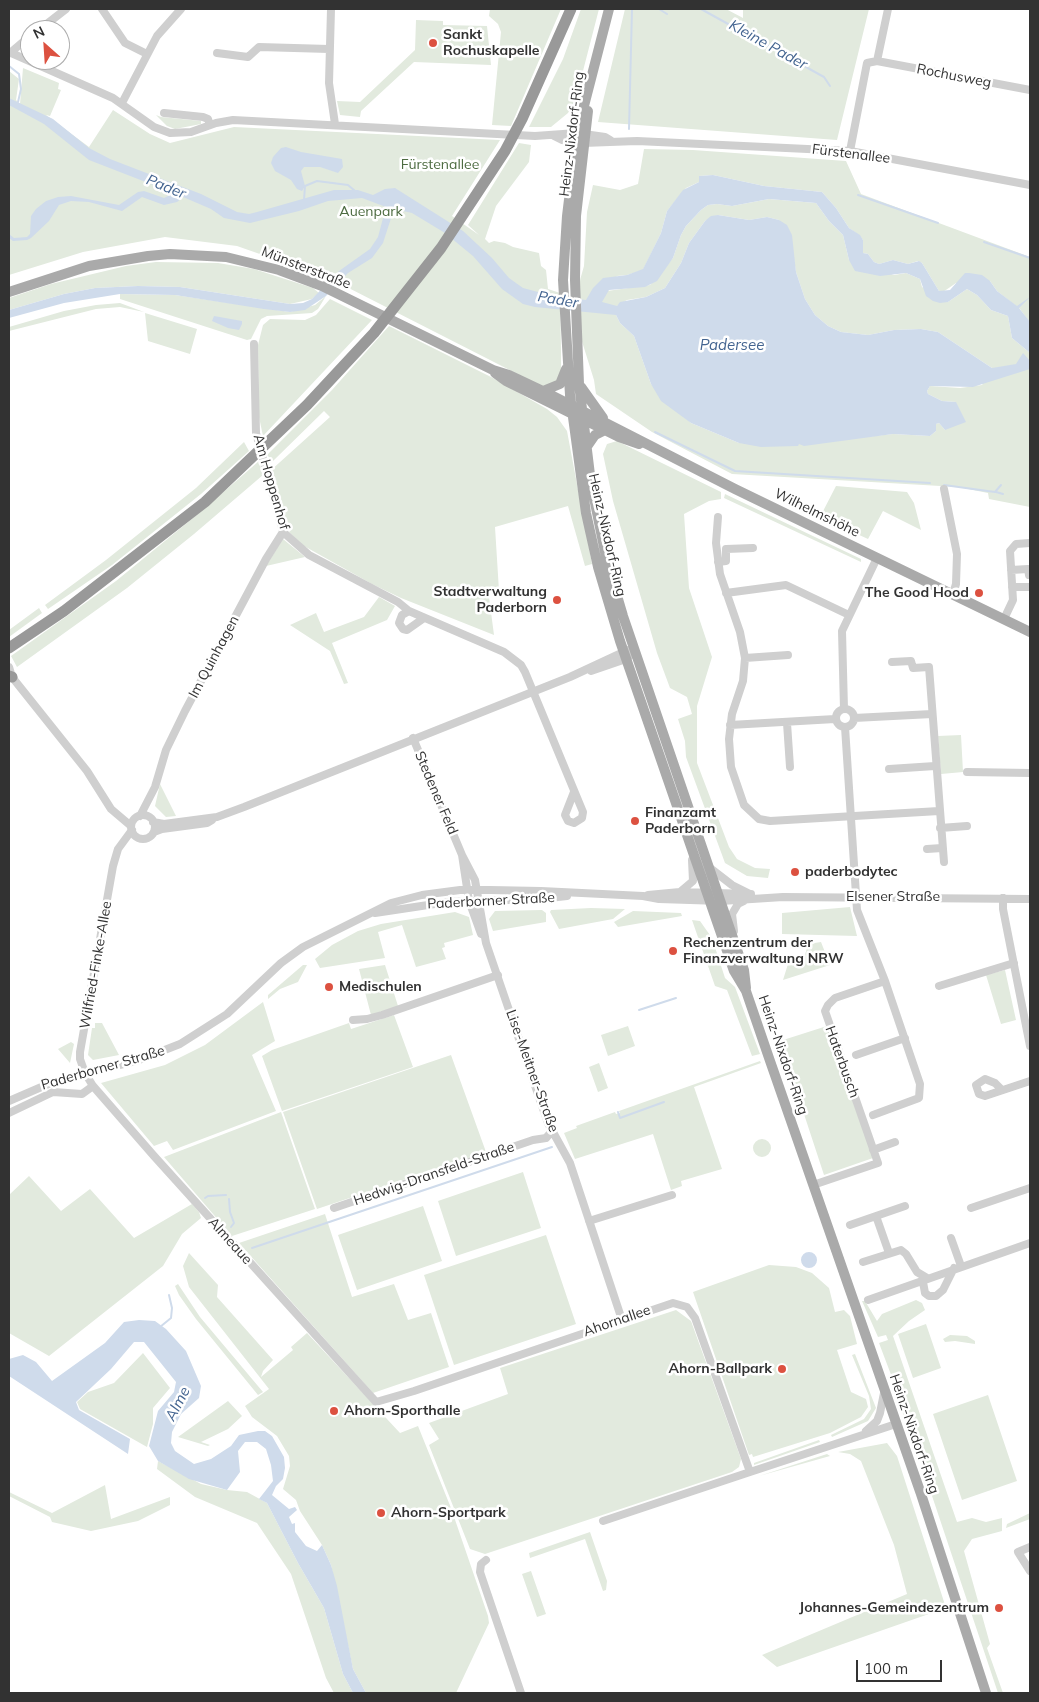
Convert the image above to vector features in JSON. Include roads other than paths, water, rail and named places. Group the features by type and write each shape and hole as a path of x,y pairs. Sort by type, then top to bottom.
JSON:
{"highway":[{"path":"9,648 64,611 205,502 260,452 374,333 441,248 505,151 522,120 571,9"}],"main road":[{"name":"Heinz-Nixdorf-Ring","path":"609,9 580,138 566,216 563,280 567,364 574,434 582,490 598,567 625,655 708,896 735,974 746,991 814,1185 986,1693"},
{"name":"Heinz-Nixdorf-Ring","path":"580,138 576,216 575,321 586,448 608,562 635,651 744,970 746,991"},
{"name":"Münsterstraße","path":"9,292 89,266 126,258 170,254 217,256 252,262 322,286 493,370 509,375 543,391 571,409"},
{"path":"543,391 560,384 567,364"},
{"name":"Münsterstraße","path":"493,370 506,381 551,404 571,409"},
{"path":"580,384 606,426 595,435 586,448"},
{"path":"551,404 574,434"},
{"name":"Wilhelmshöhe","path":"571,409 1030,632"}],"street":[{"path":"52,20 66,9"},
{"path":"102,9 124,43 147,54"},
{"path":"9,53 126,97 156,36 181,9"},
{"path":"331,9 329,49 330,92 335,124"},
{"path":"850,151 867,62 877,61 888,9"},
{"path":"9,53 20,44"},
{"path":"216,53 248,57 259,47 329,49"},
{"name":"Rochusweg","path":"877,61 1030,90"},
{"name":"Fürstenallee","path":"126,97 154,127 176,134 191,132 210,125 233,120 580,138 605,137 610,140 850,151 1030,185"},
{"path":"164,113 203,117 208,119 210,125"},
{"name":"Am Hoppenhof","path":"254,344 256,433 283,532 309,555 398,602 409,611 513,657 525,672 533,691"},
{"path":"944,489 957,554 954,594"},
{"path":"718,517 716,543 718,562 726,593 740,632 745,658 743,681 730,725 731,760 739,795 744,805 759,819 770,821 939,811"},
{"name":"Im Quinhagen","path":"152,820 155,787 166,750 185,710 283,532"},
{"path":"1004,619 1013,600 1010,550 1013,546 1030,543"},
{"path":"718,562 726,561 726,549 753,548"},
{"path":"844,709 842,631 877,558"},
{"path":"1011,570 1028,569 1028,575"},
{"path":"726,593 786,585 849,615"},
{"path":"1012,587 1030,587"},
{"path":"409,611 404,613 399,619 403,629 412,628 424,618"},
{"name":"Stedener Feld","path":"479,900 478,890 413,738 635,651"},
{"path":"745,658 788,655"},
{"path":"892,662 911,661 913,668 929,667 944,862"},
{"path":"10,673 117,809 164,824 217,817"},
{"path":"533,691 574,792"},
{"path":"835,719 840,726 846,727 853,723 852,712 844,709"},
{"path":"835,719 837,713 844,709"},
{"path":"854,718 932,714"},
{"path":"730,725 835,719"},
{"path":"787,723 790,767"},
{"path":"846,727 857,910 885,981 920,1084 919,1098 873,1115"},
{"path":"116,856 130,841 137,838 147,838 154,832 162,829 207,823 217,817 265,800 413,738"},
{"path":"889,769 936,766"},
{"path":"966,772 1030,773"},
{"path":"96,782 111,809 131,828 137,838"},
{"name":"Im Quinhagen","path":"138,817 155,787"},
{"path":"131,828 138,817"},
{"path":"152,820 154,832"},
{"path":"940,828 967,826"},
{"name":"Wilfried-Finke-Allee","path":"85,1073 80,1052 116,856 118,849 131,828"},
{"path":"927,849 942,848"},
{"path":"680,892 693,881 693,852"},
{"name":"Stedener Feld","path":"462,855 467,890"},
{"path":"709,866 725,881 754,895"},
{"name":"Paderborner Straße","path":"9,1101 41,1086 139,1060 189,1040 227,1014 291,956 332,931 391,903 404,899 467,890 643,896 680,892 708,896"},
{"name":"Lise-Meitner-Straße","path":"467,890 478,929 486,943 498,975 551,1132 570,1163 622,1320"},
{"name":"Paderborner Straße","path":"368,914 438,903 540,899 584,894"},
{"name":"Elsener Straße","path":"708,896 744,901 754,895"},
{"name":"Elsener Straße","path":"719,897 754,895 1030,899"},
{"name":"Paderborner Straße","path":"643,896 659,899 708,896"},
{"path":"1003,898 1003,909 1030,1046"},
{"name":"Lise-Meitner-Straße","path":"479,900 486,943"},
{"path":"734,939 732,914 738,904 744,901"},
{"path":"939,986 1014,964"},
{"path":"352,1020 382,1015 498,975"},
{"name":"Haterbusch","path":"873,1150 825,1012 828,1005 835,998 885,981"},
{"name":"Haterbusch","path":"856,1055 905,1038"},
{"name":"Almeaue","path":"85,1073 93,1086 370,1397 380,1402"},
{"path":"1002,1090 1030,1081"},
{"name":"Paderborner Straße","path":"9,1113 53,1092 82,1094 93,1086"},
{"name":"Hedwig-Dransfeld-Straße","path":"334,1208 533,1140 537,1136 551,1132"},
{"path":"814,1185 878,1163 873,1150 894,1142"},
{"path":"971,1208 1030,1188"},
{"path":"589,1221 672,1195"},
{"path":"850,1225 905,1206"},
{"path":"876,1216 889,1253"},
{"path":"863,1262 897,1250 903,1251 917,1272 925,1280 925,1293 929,1296 936,1296 943,1290 957,1267 951,1238"},
{"path":"868,1300 957,1267 1030,1243"},
{"name":"Ahornallee","path":"380,1402 670,1303 683,1305 692,1312 750,1472"},
{"path":"860,1435 876,1421 883,1406 884,1392"},
{"path":"603,1521 896,1424"},
{"path":"1030,1547 1018,1552 1030,1571"},
{"path":"486,1560 481,1564 480,1572 520,1693"}],"water":[{"name":"Padersee","path":"9,98 53,119 89,148 110,159 201,194 237,212 249,214 334,190 358,190 373,195 385,189 395,188 463,231 492,258 509,278 523,288 553,296 586,300 593,288 603,278 627,275 643,269 661,233 667,211 683,190 699,182 699,176 713,175 764,186 822,192 836,208 849,228 860,235 863,240 863,253 868,254 874,262 879,264 893,260 908,264 919,261 939,291 950,290 965,273 969,273 982,275 990,281 997,291 1017,306 1030,297 1019,308 1030,322 1030,353 1012,338 1008,316 991,310 977,295 967,289 948,302 940,303 926,296 920,279 906,273 880,276 855,271 849,260 843,235 829,221 816,203 769,199 732,206 708,205 686,226 673,258 657,281 645,287 609,290 602,302 617,306 620,302 646,297 665,288 681,263 689,243 711,216 718,215 749,220 767,217 779,220 787,225 792,235 796,272 805,299 815,315 828,326 841,332 868,335 894,330 921,329 938,332 992,368 1016,364 1023,353 1030,361 1030,369 973,387 930,386 927,391 928,394 942,401 956,402 966,422 945,430 939,423 936,424 936,431 930,436 893,434 804,446 799,444 798,446 761,447 739,443 691,423 661,401 651,384 634,336 620,323 616,315 535,307 523,304 502,289 473,256 445,233 412,213 394,209 383,243 372,258 348,273 326,296 305,310 290,312 264,309 175,295 120,294 64,303 9,318 9,310 64,294 95,288 180,287 290,304 303,303 312,299 339,271 370,249 378,237 386,207 362,198 328,201 299,211 250,223 224,218 211,209 183,197 177,202 164,205 142,197 122,211 89,202 71,201 59,205 49,221 31,238 13,241 9,238 9,234 14,238 27,237 30,234 31,216 36,209 46,201 58,197 71,196 119,205 138,192 144,191 164,198 174,193 89,160 44,124 9,105"},
{"path":"286,147 301,152 342,159 343,167 338,173 320,167 304,167 301,171 305,186 302,191 297,189 291,180 275,171 271,163 273,157 281,148"},
{"path":"214,316 242,321 242,324 239,330 228,328 212,321"},
{"path":"809,1252 815,1254 817,1260 815,1266 809,1268 803,1266 801,1260 803,1254"},
{"name":"Alme","path":"139,1320 155,1321 166,1329 186,1351 201,1386 199,1398 181,1414 172,1432 171,1443 175,1451 194,1464 211,1459 231,1446 239,1435 265,1431 272,1436 284,1457 285,1468 283,1479 276,1486 272,1495 289,1509 295,1507 297,1510 289,1517 292,1524 295,1523 295,1532 306,1546 317,1551 322,1545 331,1565 337,1586 353,1669 366,1693 353,1693 343,1674 324,1608 267,1503 259,1499 273,1481 266,1449 257,1442 245,1442 238,1451 240,1472 227,1490 189,1479 158,1461 149,1446 158,1411 174,1392 176,1382 144,1342 134,1342 111,1369 76,1402 79,1410 130,1439 128,1454 9,1376 9,1359 23,1355 36,1362 52,1381 105,1343 124,1322"}],"waterway":[{"path":"629,129 632,9"},
{"path":"659,9 667,14"},
{"name":"Kleine Pader","path":"701,9 824,77 830,86"},
{"path":"9,66 19,74 21,89 18,102"},
{"path":"304,200 305,186 317,181 348,185 355,191"},
{"name":"Kleine Pader","path":"858,195 938,223"},
{"name":"Kleine Pader","path":"984,242 1030,258"},
{"path":"655,432 735,471 930,483"},
{"path":"944,485 995,492 1001,485"},
{"path":"996,492 1003,494"},
{"path":"639,1010 676,998"},
{"path":"618,1112 620,1118 664,1102"},
{"path":"252,1248 552,1147"},
{"path":"205,1198 208,1196 226,1195"},
{"path":"229,1199 230,1212 234,1223 231,1227"},
{"path":"160,1327 171,1318 172,1308 169,1295"}],"place":[{"name":"Sankt Rochuskapelle","path":"433,43"},
{"name":"The Good Hood","path":"979,593"},
{"name":"Stadtverwaltung Paderborn","path":"557,600"},
{"name":"Finanzamt Paderborn","path":"635,821"},
{"name":"paderbodytec","path":"795,872"},
{"name":"Rechenzentrum der Finanzverwaltung NRW","path":"673,951"},
{"name":"Medischulen","path":"329,987"},
{"name":"Ahorn-Ballpark","path":"782,1369"},
{"name":"Ahorn-Sporthalle","path":"334,1411"},
{"name":"Ahorn-Sportpark","path":"381,1513"},
{"name":"Johannes-Gemeindezentrum","path":"999,1608"}],"water label":[{"name":"Pader","path":"166,187"},
{"name":"Pader","path":"558,300"}],"park label":[{"name":"Auenpark","path":"371,212"}]}
